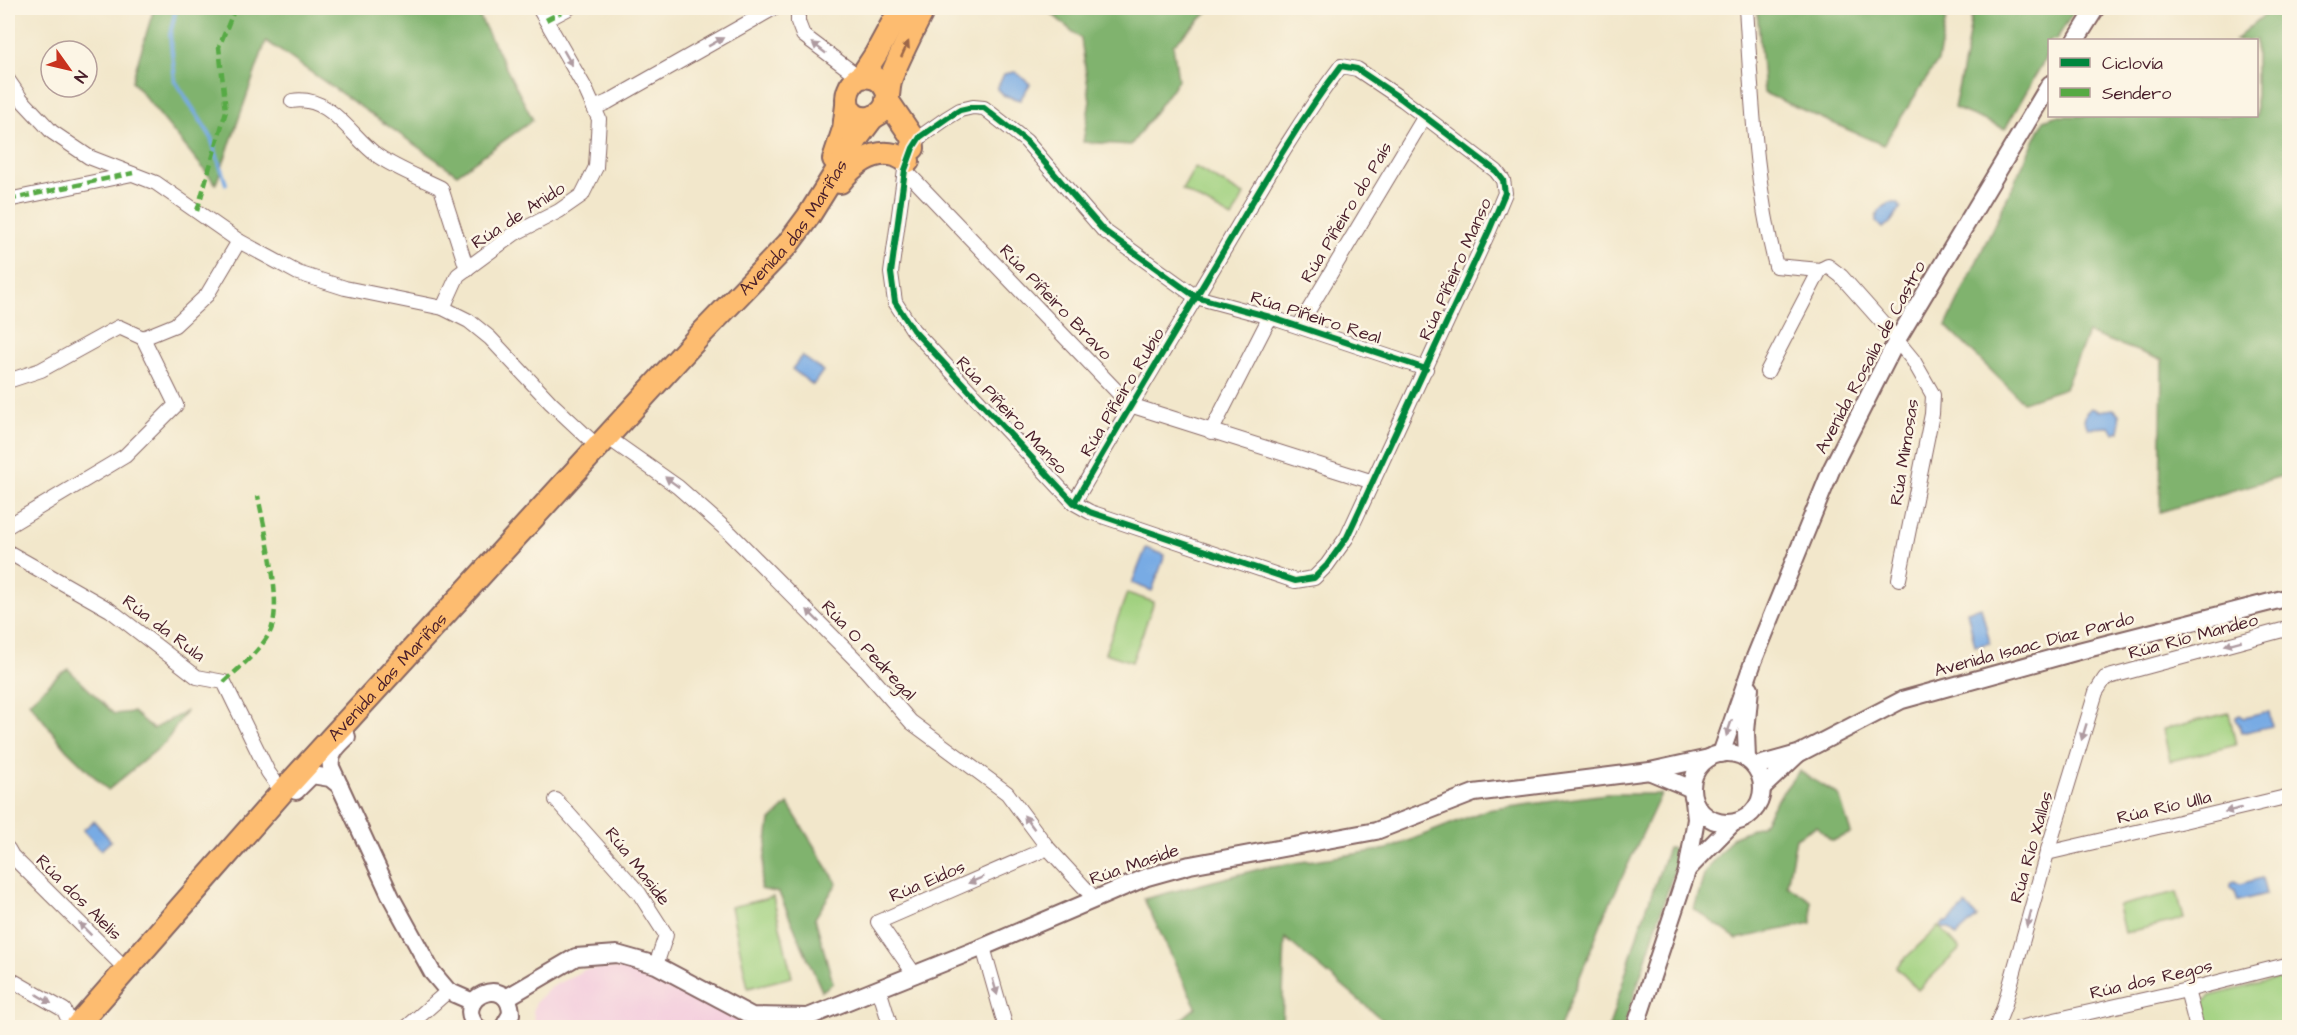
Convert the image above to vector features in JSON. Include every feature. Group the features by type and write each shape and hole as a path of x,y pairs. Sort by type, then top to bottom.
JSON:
{"highway":[{"path":"860,77 874,77 884,85 880,106 867,118 855,115 847,105 846,94 848,88 860,77 901,8"},
{"name":"Avenida das Mariñas","path":"75,1028 282,792 703,332 780,252 808,217 880,106 924,8"},
{"name":"Avenida das Mariñas","path":"703,332 822,181 840,146 847,105"},
{"path":"880,106 893,128 905,159"},
{"path":"808,217 845,175 862,160 880,155 905,159"}],"street":[{"name":"Rúa de Anido","path":"443,308 458,275 514,234 559,211 582,195 596,167 598,119 585,88 539,8"},
{"path":"546,20 569,8"},
{"path":"594,108 774,8"},
{"path":"798,8 798,22 803,34 860,77"},
{"path":"888,31 892,8"},
{"path":"1746,8 1755,144 1767,232 1776,266 1820,270 1767,372"},
{"path":"2077,39 2096,8"},
{"name":"Rúa Piñeiro Manso","path":"905,159 891,273 895,302 913,330 1074,503 1090,512 1295,581 1314,578 1327,565 1347,537 1505,193 1503,180 1496,171 1425,116 1357,69 1341,66 1311,105 1196,297"},
{"name":"Rúa O Pedregal","path":"8,80 21,99 52,132 89,157 156,183 238,242 298,273 345,288 443,308 469,321 490,339 551,403 603,442 678,487 730,533 861,665 911,722 1007,793 1048,848 1094,898"},
{"name":"Avenida Rosalía de Castro","path":"1715,756 1832,468 1897,340 2048,86"},
{"path":"292,101 300,100 327,106 351,133 379,157 441,188 467,269"},
{"path":"905,159 920,137 947,118 960,110 973,107 984,108 1026,141 1103,230 1196,297"},
{"name":"Rúa Piñeiro do País","path":"1299,326 1425,116"},
{"name":"Rúa Piñeiro Bravo","path":"905,159 1130,405 1373,482"},
{"path":"8,200 133,173"},
{"path":"143,338 175,325 207,295 238,242"},
{"name":"Rúa Mimosas","path":"1820,270 1828,266 1841,276 1897,340 1933,395 1932,414 1899,579"},
{"name":"Rúa Piñeiro Real","path":"1196,297 1299,326 1426,369"},
{"name":"Rúa Piñeiro Rubio","path":"1074,503 1196,297"},
{"path":"1211,432 1270,317"},
{"path":"8,381 41,370 120,327 143,338 176,405 125,456 8,526"},
{"name":"Rúa da Rula","path":"8,552 110,610 196,677 224,682 268,772 282,792"},
{"name":"Avenida Isaac Díaz Pardo","path":"1762,787 1798,754 1902,700 2075,651 2289,597"},
{"name":"Rúa Río Mandeo","path":"2105,678 2289,628"},
{"path":"423,639 400,677 333,752 330,759 331,767 391,897 432,972 448,991 473,1002"},
{"name":"Avenida Rosalía de Castro","path":"1751,762 1746,732 1753,662"},
{"name":"Rúa Río Xallas","path":"1996,1028 2096,692 2105,678"},
{"path":"1635,1028 1687,871 1696,819 1693,795 1696,771 1715,756 1730,753 1751,762 1760,776 1762,787 1757,807 1751,815 1733,824 1706,849 1687,871"},
{"name":"Avenida Isaac Díaz Pardo","path":"1751,762 1798,754"},
{"name":"Rúa Maside","path":"506,998 576,957 617,954 656,964 752,1016 808,1017 983,947 1147,877 1190,866 1376,831 1474,793 1650,771 1715,756"},
{"path":"1650,771 1693,795 1700,811 1709,819 1733,824"},
{"path":"208,877 226,867 312,776 330,778 340,786"},
{"name":"Rúa Río Ulla","path":"2047,853 2289,796"},
{"name":"Rúa Maside","path":"556,800 639,893 666,935 656,964"},
{"name":"Rúa Eidos","path":"915,975 878,922 1048,848"},
{"name":"Rúa dos Alelis","path":"8,849 12,856 127,970"},
{"path":"983,947 1006,1028"},
{"name":"Rúa dos Regos","path":"2019,1028 2289,964"},
{"path":"8,978 64,1010 70,1028"},
{"path":"879,989 891,1028"},
{"path":"2187,990 2197,1028"},
{"path":"406,1028 448,991"},
{"path":"478,1028 472,1020 473,1002 477,997 488,992 501,994 509,1003 511,1014 503,1028"}],"shaded area":[{"path":"632,969 661,976 728,1011 767,1027 774,1027 532,1028 535,1021 533,1012 536,1002 551,987 584,970"}],"green space":[{"path":"154,8 475,8 533,120 457,174 266,41 216,184 132,81"},
{"path":"1045,8 1212,8 1173,45 1178,80 1131,145 1083,142 1090,101 1081,39"},
{"path":"1757,8 1948,8 1938,61 1883,145 1764,93"},
{"path":"1973,8 2076,8 2057,39 2048,39 2048,54 2005,129 1954,108"},
{"path":"2272,8 2290,8 2289,474 2160,512 2162,360 2088,333 2065,388 2023,402 1946,326 2044,120 2052,117 2258,117 2258,39 2236,39"},
{"path":"1195,167 1244,195 1232,218 1182,190"},
{"path":"1127,593 1154,602 1132,662 1105,653"},
{"path":"68,669 114,714 133,712 153,729 185,712 166,742 108,790 66,749 29,702"},
{"path":"2229,713 2236,745 2170,761 2163,729"},
{"path":"1799,771 1839,795 1851,833 1832,841 1816,826 1796,838 1787,885 1811,901 1812,923 1737,939 1694,909 1705,872 1734,836 1762,825 1776,801"},
{"path":"1606,794 1661,794 1604,916 1560,1027 1470,1027 1460,1023 1391,1027 1285,938 1282,1027 1172,1027 1196,1007 1144,899 1267,867 1388,849 1486,810"},
{"path":"788,804 837,883 815,918 833,983 822,991 779,893 760,889 770,821"},
{"path":"1668,848 1681,849 1624,1027 1609,1027 1640,926"},
{"path":"2177,892 2184,919 2124,933 2118,906"},
{"path":"773,897 792,977 748,988 731,907"},
{"path":"1939,926 1960,949 1918,990 1896,967"},
{"path":"2289,976 2289,1027 2206,1027 2201,1005 2210,996"}],"water":[{"path":"1015,72 1030,84 1020,100 1003,95 997,89 1004,74"},
{"path":"1890,203 1898,203 1901,208 1890,223 1882,228 1876,222 1877,216 1882,208"},
{"path":"802,356 823,371 813,385 792,369"},
{"path":"2091,408 2099,411 2114,409 2119,414 2120,431 2114,433 2109,427 2088,428 2084,420"},
{"path":"1146,548 1165,555 1152,591 1132,583"},
{"path":"1981,607 1990,643 1975,646 1967,611"},
{"path":"2269,712 2272,726 2241,733 2236,717 2240,715 2244,718"},
{"path":"94,821 111,841 101,850 83,830"},
{"path":"2262,878 2266,894 2238,901 2235,891 2230,888 2230,884 2234,881 2240,884"},
{"path":"1966,905 1977,917 1956,936 1949,928 1941,925 1948,922"}],"waterway":[{"path":"176,8 170,35 175,81 210,135 226,184"}],"marked path":[{"path":"197,211 226,111 219,47 235,8"},
{"path":"546,20 569,8"},
{"path":"8,200 133,173"},
{"path":"224,682 260,647 269,634 273,622 275,606 272,567 258,496"}],"cycle path":[{"path":"1074,503 1147,379 1184,317 1203,286 1278,159 1341,66 1357,69 1403,100 1496,171 1503,180 1505,193 1489,231 1347,537 1327,565 1314,578 1295,581 1090,512 1074,503 913,330 895,302 891,273 905,170 913,148 920,137 960,110 973,107 984,108 1026,141 1103,230 1196,297 1270,317 1426,369"}]}
